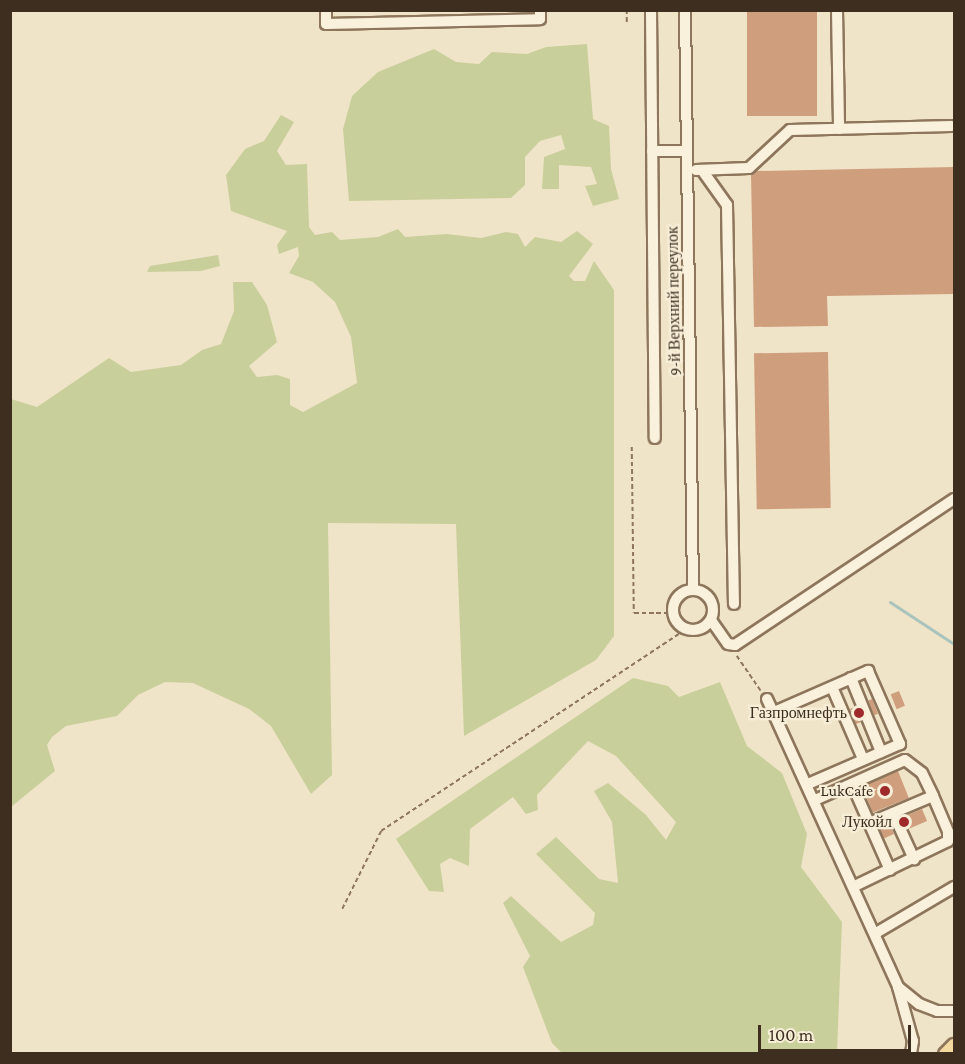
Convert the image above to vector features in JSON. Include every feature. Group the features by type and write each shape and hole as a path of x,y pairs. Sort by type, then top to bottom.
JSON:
{"main road":[{"path":"945,1053 954,1044"}],"street":[{"path":"326,10 326,24 540,19 540,10"},
{"path":"651,10 655,438"},
{"name":"9-й Верхний переулок","path":"685,10 693,590"},
{"path":"837,10 839,129"},
{"path":"688,170 749,168 790,130 951,126"},
{"path":"652,151 687,151"},
{"path":"702,170 727,206 734,604"},
{"path":"711,620 705,626 690,630 676,621 674,605 678,597 693,590 701,592 712,604 711,620 731,646 954,499"},
{"path":"774,712 868,671 900,744 808,784"},
{"path":"851,678 881,752"},
{"path":"832,687 863,759"},
{"path":"767,699 855,886 898,987 913,1041 910,1053"},
{"path":"815,800 905,760 922,773 933,796 948,832 948,841 914,860 855,886"},
{"path":"852,784 890,870"},
{"path":"869,823 933,796"},
{"path":"893,813 914,860"},
{"path":"876,933 954,887"},
{"path":"898,987 919,1004 937,1011 954,1011"}],"path":[{"path":"627,10 627,25"},
{"path":"632,447 634,613 670,613"},
{"path":"342,909 381,831 680,633"},
{"path":"731,646 767,699"}],"green space":[{"path":"587,44 593,119 609,126 611,169 619,199 593,206 585,186 597,184 591,167 559,165 559,189 542,189 544,157 565,149 561,135 540,141 525,157 525,185 511,198 349,201 343,129 352,96 378,72 434,49 456,62 479,64 492,52 527,54 546,47"},
{"path":"281,115 294,122 277,151 286,165 307,164 309,227 315,235 332,232 340,240 378,237 398,229 405,237 447,234 481,238 506,232 518,234 525,247 535,237 561,242 577,231 593,244 569,276 574,281 585,281 594,261 614,290 614,636 596,660 464,736 456,524 328,523 332,775 311,794 271,726 249,709 193,683 165,682 138,695 117,716 66,726 52,737 47,745 55,771 11,807 11,399 37,407 109,358 131,372 181,365 202,350 221,344 234,311 233,282 252,282 267,305 277,342 249,366 257,377 277,375 290,379 290,405 303,412 357,383 351,337 335,302 313,282 289,273 299,256 298,247 279,254 277,245 287,231 231,211 226,175 245,149 264,141"},
{"path":"218,255 220,266 201,271 147,272 150,266"},
{"path":"633,678 668,686 679,697 720,682 747,746 782,773 807,834 801,867 842,922 837,1053 563,1054 552,1043 523,967 530,956 503,903 511,896 561,942 593,925 595,913 536,854 556,837 599,879 618,883 612,822 594,791 608,783 646,815 666,840 676,822 616,756 588,741 537,795 538,810 526,814 513,797 470,829 469,866 450,858 440,864 444,892 429,891 396,839"}],"building":[{"path":"747,10 817,10 817,116 747,116"},
{"path":"954,167 954,294 827,296 828,326 754,327 751,175 757,171"},
{"path":"828,352 831,508 757,509 754,353"},
{"path":"899,691 905,706 897,709 891,694"},
{"path":"872,699 878,714 874,715 868,700"},
{"path":"854,707 861,722 856,724 850,709"},
{"path":"898,771 909,798 873,812 862,786"},
{"path":"922,809 927,821 908,829 903,817"},
{"path":"889,823 894,834 884,838 879,827"}],"waterway":[{"path":"890,602 954,644"}],"place":[{"name":"Газпромнефть","path":"859,713"},
{"name":"LukCafe","path":"885,791"},
{"name":"Лукойл","path":"904,822"}]}
